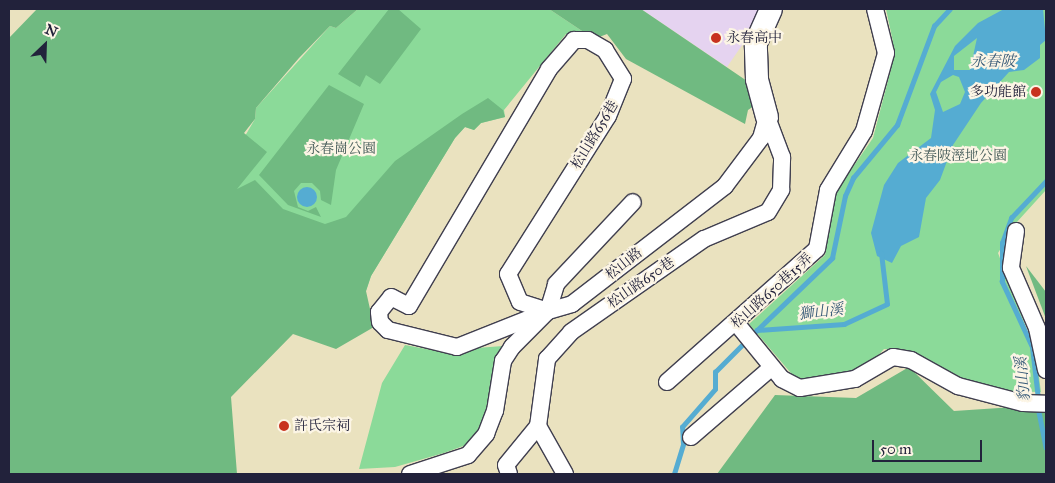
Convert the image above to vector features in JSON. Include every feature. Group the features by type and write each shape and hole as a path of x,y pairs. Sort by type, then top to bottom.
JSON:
{"street":[{"path":"767,117 757,79 756,43 771,9"},
{"name":"松山路650巷15弄","path":"667,382 737,324 780,292 818,249 828,190 864,131 886,53 875,9"},
{"name":"松山路656巷","path":"520,302 508,274 620,93 623,79 616,62 588,40 574,40 564,47 549,69 409,306 391,297 379,312 380,322 399,335 457,347 548,312"},
{"name":"松山路","path":"410,474 468,455 486,434 495,411 503,360 520,340 548,312 572,304 725,186 761,138 767,117"},
{"name":"松山路650巷","path":"538,426 547,360 571,332 704,239 768,212 781,190 782,157 767,117"},
{"path":"520,340 522,322 520,302 548,312 556,284 633,202"},
{"path":"1004,239 1016,231 1011,268 1037,328 1046,370"},
{"path":"737,324 771,368 800,388 855,379 883,360 903,358 958,386 1040,404"},
{"path":"691,437 771,368"},
{"path":"509,474 506,465 538,426 564,474"}],"shaded area":[{"name":"永春高中","path":"641,9 767,9 727,67"}],"green space":[{"path":"37,9 358,9 336,28 330,26 299,58 256,108 255,119 244,133 267,152 237,189 255,180 283,209 325,224 346,217 395,161 462,114 488,98 503,110 505,117 481,123 474,130 465,127 455,138 371,276 366,291 374,327 336,349 293,334 231,397 237,474 9,474 9,38"},
{"name":"永春崗公園","path":"358,9 549,9 594,39 566,34 504,110 505,117 481,123 474,130 465,127 455,138 371,276 366,291 221,177 255,119 256,108 330,26 336,28"},
{"path":"389,9 398,9 421,29 380,84 366,75 360,87 338,74"},
{"path":"549,9 641,9 747,81 757,104 748,110 745,124 626,59 607,34 594,39"},
{"name":"永春陂溼地公園","path":"886,9 1046,9 1046,190 1016,223 998,253 1036,354 1041,392 980,391 956,382 909,351 884,349 866,369 848,377 796,379 749,324 825,255 837,190 873,138 891,69 893,42"},
{"path":"329,85 364,104 336,170 331,205 321,200 320,191 312,183 301,183 294,191 298,207 308,211 316,207 321,217 288,205 259,175"},
{"path":"1026,266 1046,292 1046,319"},
{"path":"405,345 437,351 503,346 481,427 466,445 444,453 395,467 359,469 382,383"},
{"path":"909,367 954,411 1046,405 1046,474 717,474 775,395 856,398"}],"water":[{"name":"永春陂","path":"1004,9 1043,9 1046,40 1040,45 1040,58 1024,70 1009,72 981,103 953,145 940,180 926,198 919,237 901,246 892,263 877,256 871,233 884,185 898,163 931,138 935,110 930,94 955,46 978,23","holes":["977,38 970,70 954,70 954,56","953,75 959,77 965,92 960,104 943,112 936,92 941,82"]},
{"path":"307,187 314,190 317,197 314,204 307,207 300,204 297,197 300,190"}],"waterway":[{"path":"757,330 832,258 845,196 853,178 897,125 934,26 950,9"},
{"name":"豹山溪","path":"1038,399 1032,347 1002,282 1002,243 1011,218 1046,181"},
{"name":"獅山溪","path":"674,474 683,444 682,427 715,389 715,372 757,330 844,324 887,304 881,253"},
{"name":"豹山溪","path":"1038,407 1046,447"}],"place":[{"name":"永春高中","path":"716,38"},
{"name":"多功能館","path":"1036,92"},
{"name":"許氏宗祠","path":"284,426"}]}
